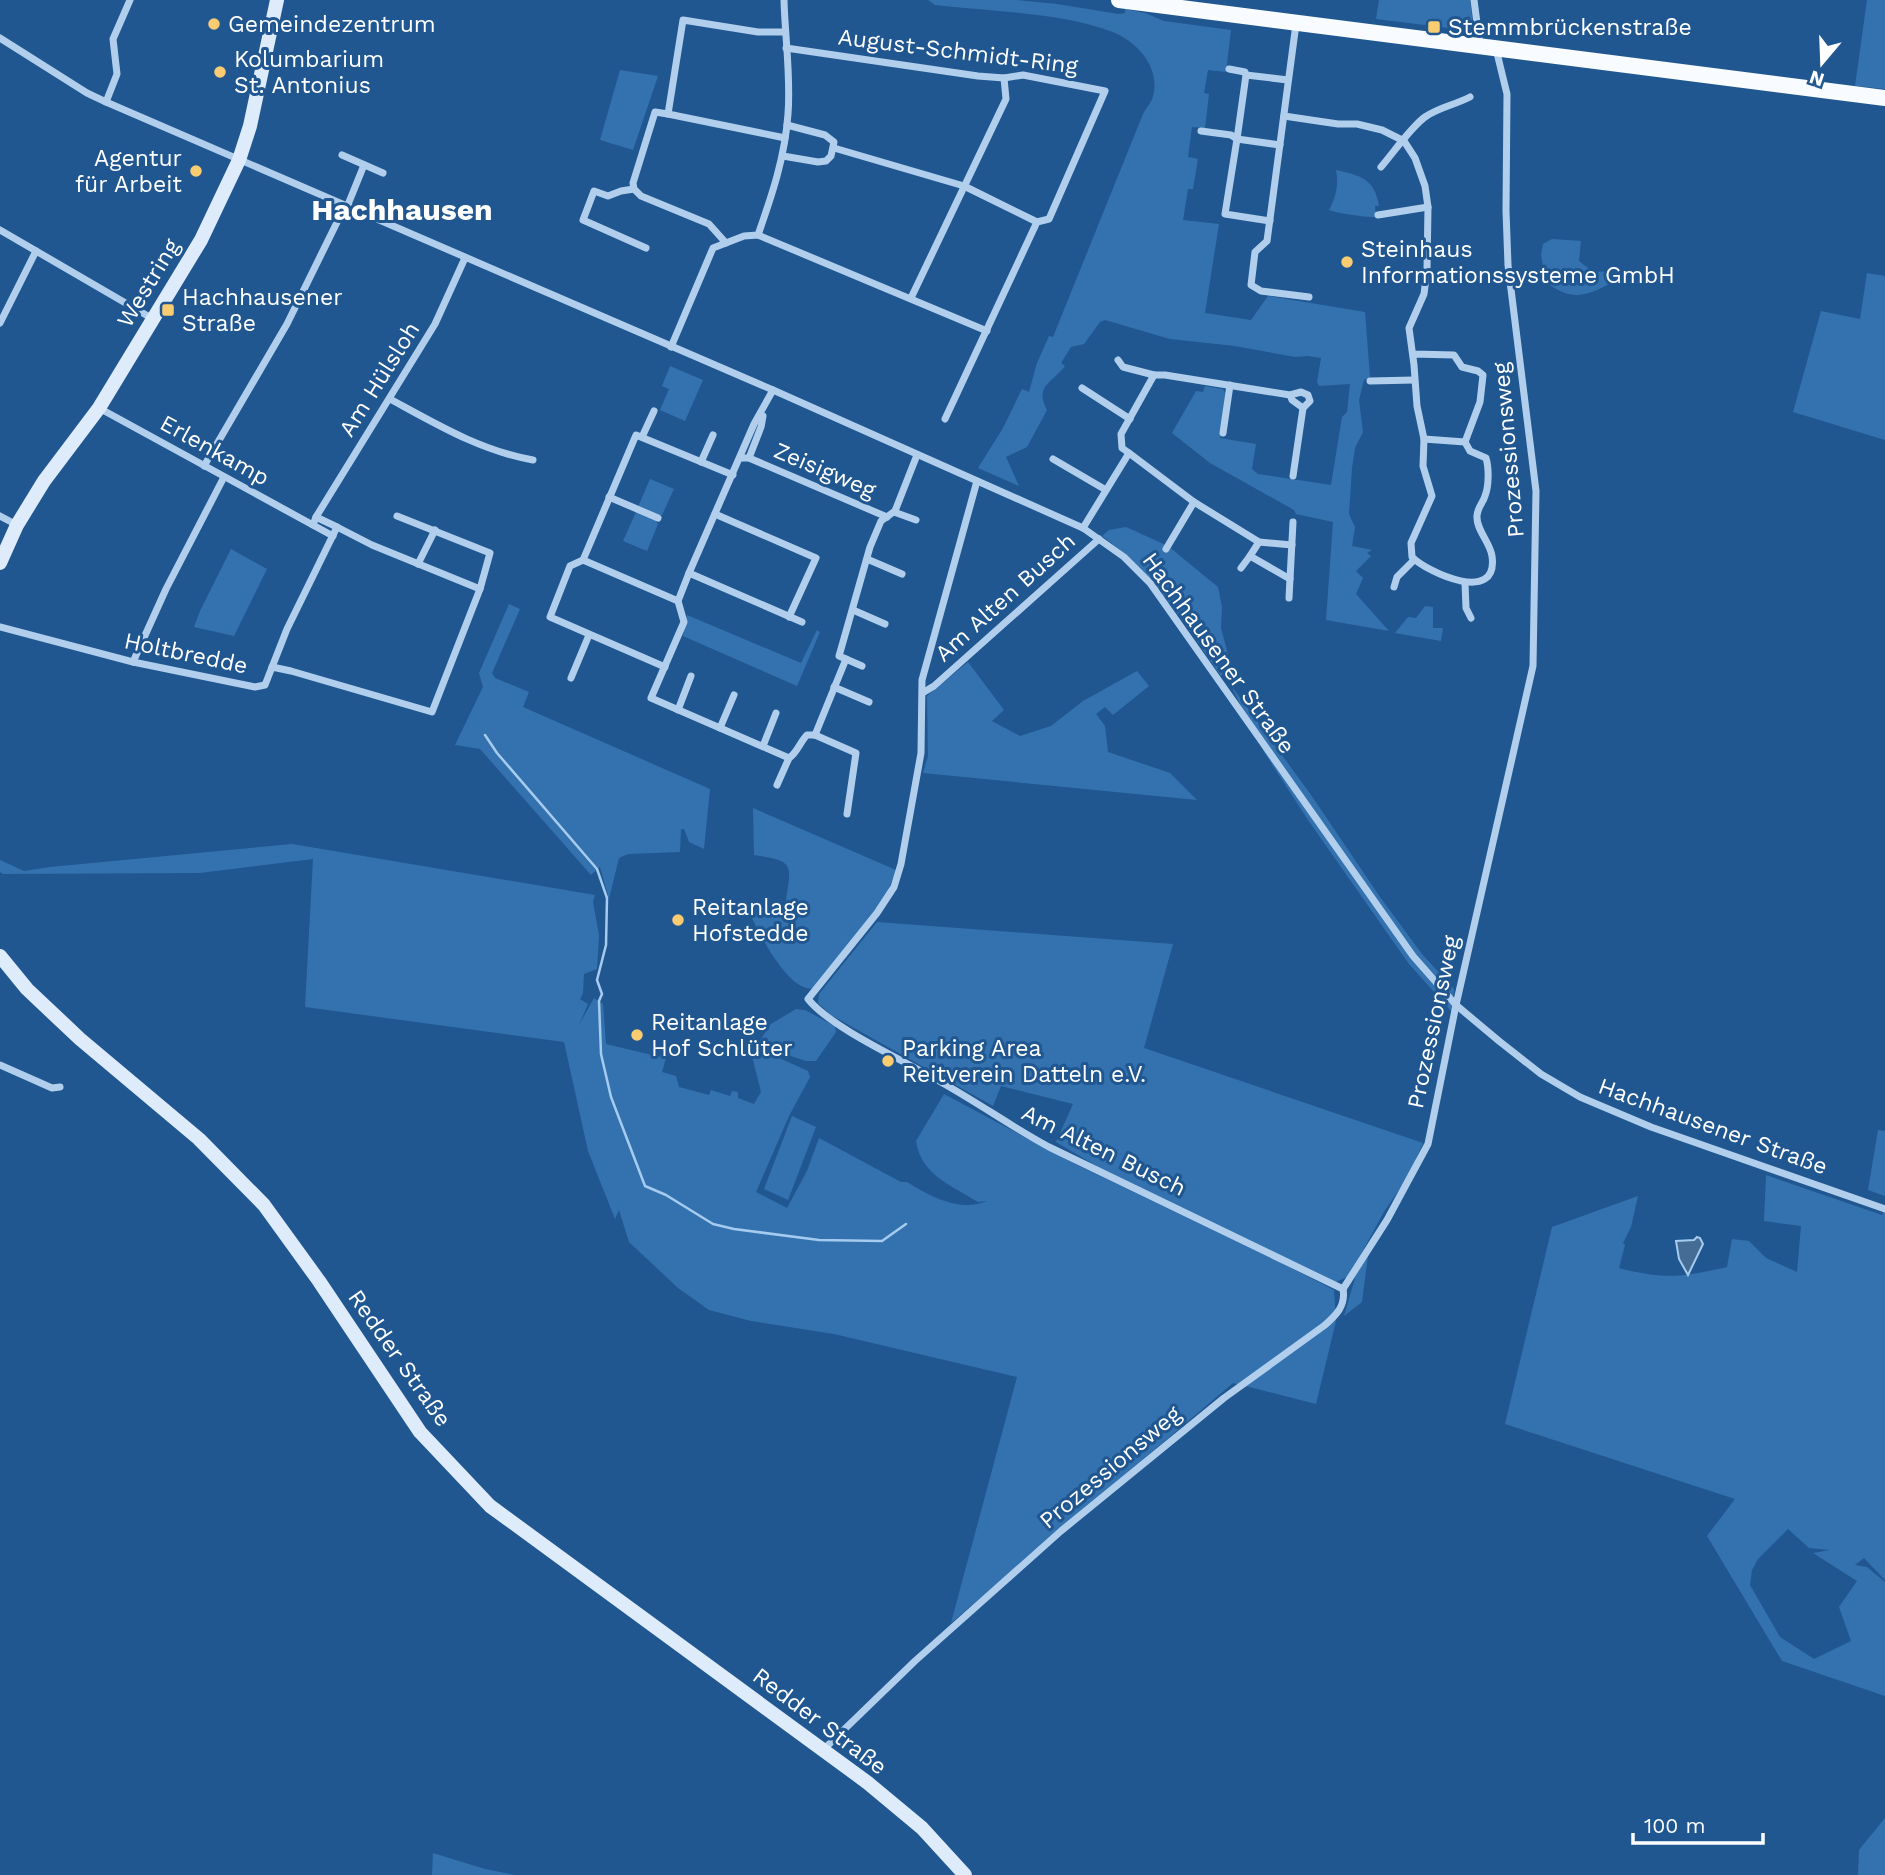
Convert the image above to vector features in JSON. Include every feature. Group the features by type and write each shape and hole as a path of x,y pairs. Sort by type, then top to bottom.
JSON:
{"main road":[{"path":"1119,0 1296,23 1485,43 1885,98"}],"street":[{"path":"106,102 117,74 113,39 130,0"},
{"name":"Westring","path":"0,563 17,525 44,481 99,408 201,240 239,160 250,127 277,0"},
{"path":"758,235 783,156 787,125 784,0"},
{"path":"1474,0 1485,43"},
{"path":"668,114 682,20 758,32 785,32"},
{"path":"1296,23 1267,241 1255,252 1251,285 1261,291 1308,297"},
{"name":"Hachhausener Straße","path":"0,38 106,102 773,390 1083,528 1124,557 1150,583 1413,956 1456,1005 1541,1074 1580,1097 1651,1127 1885,1209"},
{"name":"Prozessionsweg","path":"822,1750 915,1661 1061,1531 1224,1398 1338,1313 1345,1298 1343,1289 1387,1220 1428,1144 1456,1005 1534,660 1537,499 1508,265 1507,94 1485,43"},
{"name":"August-Schmidt-Ring","path":"786,48 1004,78 1023,75 1105,91 1049,219 1037,222 946,419"},
{"path":"1229,69 1245,72 1247,75 1288,80"},
{"path":"1247,75 1225,214 1270,221"},
{"path":"911,298 1006,99 1004,78"},
{"path":"1381,167 1423,118 1469,97"},
{"path":"726,243 709,224 641,196 634,189 633,183 655,112 785,138"},
{"path":"1284,116 1357,124 1382,130 1404,141 1415,158 1425,186 1428,207 1427,270 1424,295 1409,328 1424,439 1423,466 1432,496 1411,543 1412,557 1437,575 1465,583 1479,581 1487,576 1492,565 1492,556 1476,520 1477,510 1486,495 1488,465 1486,458 1470,451 1465,442 1480,402 1483,375 1462,367 1454,355 1413,354"},
{"path":"783,156 826,161 834,148 834,142 825,135 787,125"},
{"path":"1201,131 1280,145"},
{"path":"834,148 964,186 1037,222"},
{"path":"342,155 383,173"},
{"path":"204,466 287,324 346,207 364,165"},
{"path":"634,189 608,196 594,191 583,220 646,248"},
{"path":"1378,215 1428,207"},
{"path":"0,230 153,320"},
{"path":"671,347 713,248 744,236 758,235 987,331"},
{"path":"0,323 36,251"},
{"name":"Am Hülsloh","path":"316,517 435,324 465,258"},
{"path":"1118,360 1123,367 1154,375 1290,395 1301,392 1308,395 1310,401 1303,408 1293,476"},
{"path":"1154,375 1121,434 1122,448 1194,502 1259,542 1292,545"},
{"path":"1370,381 1414,380"},
{"path":"1223,433 1230,385"},
{"path":"1082,388 1130,419"},
{"path":"773,390 754,424 745,458 733,475 689,573 678,601 684,622 652,698 789,758"},
{"path":"1290,395 1292,400 1303,408"},
{"path":"390,399 457,436 509,456 533,460"},
{"name":"Erlenkamp","path":"99,408 333,536"},
{"path":"642,437 654,411"},
{"path":"665,667 550,617 570,566 583,560 636,435 733,475"},
{"path":"701,462 713,435"},
{"path":"1424,439 1465,442"},
{"path":"1083,528 1129,453"},
{"name":"Zeisigweg","path":"815,735 846,659 838,656 867,559 881,521 894,512 917,455"},
{"name":"Zeisigweg","path":"745,458 887,517"},
{"path":"1053,459 1106,489"},
{"path":"133,662 166,589 224,477"},
{"path":"924,692 922,680 977,481"},
{"path":"609,497 658,518"},
{"path":"1166,549 1194,502"},
{"name":"Zeisigweg","path":"894,512 916,520"},
{"path":"715,514 816,558 789,617"},
{"path":"0,516 17,525"},
{"path":"313,525 316,517 480,589 490,553 397,516"},
{"path":"1289,598 1293,522"},
{"path":"272,667 287,629 337,527"},
{"path":"418,564 435,530"},
{"name":"Am Alten Busch","path":"1099,539 924,692 921,753 913,810 894,887 856,941 808,999 815,1008 845,1028 1049,1147 1343,1289"},
{"path":"1241,568 1259,542"},
{"path":"1250,556 1290,579"},
{"path":"867,559 902,574"},
{"path":"583,560 678,601"},
{"path":"1394,587 1397,577 1414,560"},
{"path":"689,573 802,622"},
{"path":"1465,583 1466,608 1471,618"},
{"name":"Holtbredde","path":"0,627 133,662 255,687 265,685 272,667 432,712 480,589"},
{"path":"853,610 885,624"},
{"path":"571,678 589,635"},
{"path":"846,659 862,666"},
{"path":"678,710 691,676"},
{"path":"834,687 869,702"},
{"path":"720,728 734,695"},
{"path":"763,746 776,713"},
{"path":"777,785 789,758 794,755 801,741 807,735 815,735 856,753 847,814"},
{"name":"Redder Straße","path":"0,956 36,998 80,1039 199,1139 264,1205 319,1281 420,1432 490,1506 868,1783 922,1828 965,1875"},
{"path":"0,1065 52,1088 60,1087"}],"shaded area":[{"path":"928,0 1016,0 1118,14 1125,13 1125,9 1164,21 1231,30 1226,72 1208,70 1204,93 1209,94 1205,128 1192,127 1188,157 1198,159 1193,189 1188,189 1183,220 1219,224 1205,313 1251,320 1268,296 1365,312 1370,377 1364,380 1359,400 1363,432 1355,448 1349,514 1355,527 1352,546 1372,550 1367,553 1371,556 1356,571 1363,578 1356,594 1389,631 1326,620 1333,522 1296,514 1294,510 1210,463 1172,433 1196,391 1203,392 1205,386 1223,389 1225,393 1220,438 1256,444 1252,469 1258,474 1331,485 1342,417 1347,412 1350,384 1319,386 1317,382 1321,358 1295,357 1235,346 1170,339 1105,320 1100,322 1084,344 1071,347 1061,363 1065,366 1046,385 1042,395 1047,410 1027,447 1006,457 1019,486 978,468 1003,428 1022,389 1029,392 1037,363 1049,336 1053,337 1155,85 1150,65 1144,56 1129,41 1110,31 1070,20 935,5"},
{"path":"1379,0 1470,0 1474,31 1376,19"},
{"path":"1867,0 1885,0 1885,89 1855,86"},
{"path":"620,70 658,76 633,150 600,140"},
{"path":"1336,170 1359,176 1370,184 1379,206 1375,206 1376,217 1329,210 1336,191"},
{"path":"1552,239 1581,241 1579,261 1597,272 1618,268 1620,278 1582,295 1565,293 1555,288 1545,281 1541,254 1543,244"},
{"path":"1867,273 1885,276 1885,440 1793,412 1821,311 1860,319"},
{"path":"670,366 703,380 685,421 660,410 669,389 662,386"},
{"path":"650,479 674,489 662,515 638,507"},
{"path":"636,512 658,524 647,551 623,541"},
{"path":"1126,527 1168,546 1218,587 1222,607 1221,628 1230,662 1221,676 1153,583 1102,536 1109,530"},
{"path":"231,549 267,569 234,636 194,627"},
{"path":"509,604 520,609 492,673 495,678 529,692 523,707 710,789 704,849 689,842 684,829 681,829 680,852 628,854 619,858 609,899 600,867 591,875 480,749 455,745 483,687 479,673"},
{"path":"1425,606 1433,607 1433,628 1443,628 1441,641 1395,633 1408,617 1416,618"},
{"path":"687,615 801,663 817,630 820,632 797,686 683,636"},
{"path":"968,662 1004,710 992,721 1020,736 1051,726 1083,701 1137,671 1149,686 1113,715 1105,707 1096,714 1105,726 1108,752 1170,773 1197,800 923,773 928,756 927,696"},
{"path":"1230,684 1311,795 1380,897 1422,954 1454,989 1452,1012 1409,964 1308,820 1264,752"},
{"path":"753,808 896,870 890,887 872,918 814,988 804,987 784,971 748,909 751,901 785,906 789,882 788,867 784,863 754,855"},
{"path":"292,844 595,895 593,902 599,935 597,969 584,974 580,999 588,1004 579,1025 594,998 603,1004 606,1044 660,1057 663,1048 668,1051 662,1072 676,1076 679,1087 709,1095 711,1090 730,1096 732,1091 738,1092 738,1098 754,1104 761,1092 751,1052 755,1047 808,1071 810,1077 789,1116 756,1192 787,1208 807,1171 819,1138 901,1182 907,1182 946,1201 967,1205 987,1201 978,1202 939,1178 919,1153 916,1141 944,1094 1079,1166 1334,1290 1336,1321 1316,1404 1233,1383 951,1623 1017,1377 834,1334 751,1321 709,1310 678,1288 629,1242 619,1210 615,1219 588,1151 564,1042 305,1007 313,859 200,873 0,872 0,860 24,871"},
{"path":"877,922 1173,944 1144,1048 1423,1143 1407,1179 1385,1210 1349,1276 1336,1282 1100,1168 1056,1142 1073,1104 1001,1086 993,1106 831,1015 818,1003 819,994"},
{"path":"796,1009 805,1010 835,1026 836,1032 816,1061 806,1061 757,1045 771,1024"},
{"path":"792,1116 816,1127 788,1200 764,1189"},
{"path":"1878,1130 1885,1131 1885,1196 1868,1190"},
{"path":"1766,1175 1882,1215 1885,1211 1885,1580 1864,1558 1855,1565 1867,1567 1885,1582 1885,1696 1782,1661 1707,1536 1735,1499 1505,1424 1552,1227 1638,1196 1631,1227 1623,1243 1625,1245 1619,1268 1673,1276 1727,1267 1732,1239 1749,1241 1766,1258 1797,1272 1801,1226 1764,1221","holes":["1788,1529 1809,1548 1830,1550 1813,1553 1857,1581 1839,1607 1851,1641 1814,1659 1780,1637 1750,1585 1752,1570 1758,1559"]},
{"path":"1697,1237 1703,1244 1688,1275 1679,1259 1676,1241 1694,1240"},
{"path":"1368,1255 1362,1302 1344,1316 1356,1275"},
{"path":"1885,1818 1885,1875 1858,1875 1859,1850"},
{"path":"433,1853 485,1869 515,1875 432,1875"}],"waterway":[{"path":"485,735 497,753 597,869 607,898 606,945 597,980 602,994 599,1001 601,1054 611,1097 645,1186 666,1195 713,1224 734,1229 819,1240 882,1241 906,1224"}],"place":[{"name":"Gemeindezentrum","path":"214,24"},
{"name":"Stemmbrückenstraße","path":"1434,27"},
{"name":"Kolumbarium St. Antonius","path":"220,72"},
{"name":"Agentur für Arbeit","path":"196,171"},
{"name":"Steinhaus Informationssysteme GmbH","path":"1347,262"},
{"name":"Hachhausener Straße","path":"168,310"},
{"name":"Reitanlage Hofstedde","path":"678,920"},
{"name":"Reitanlage Hof Schlüter","path":"637,1035"},
{"name":"Parking Area Reitverein Datteln e.V.","path":"888,1061"}],"district":[{"name":"Hachhausen","path":"402,210"}]}
